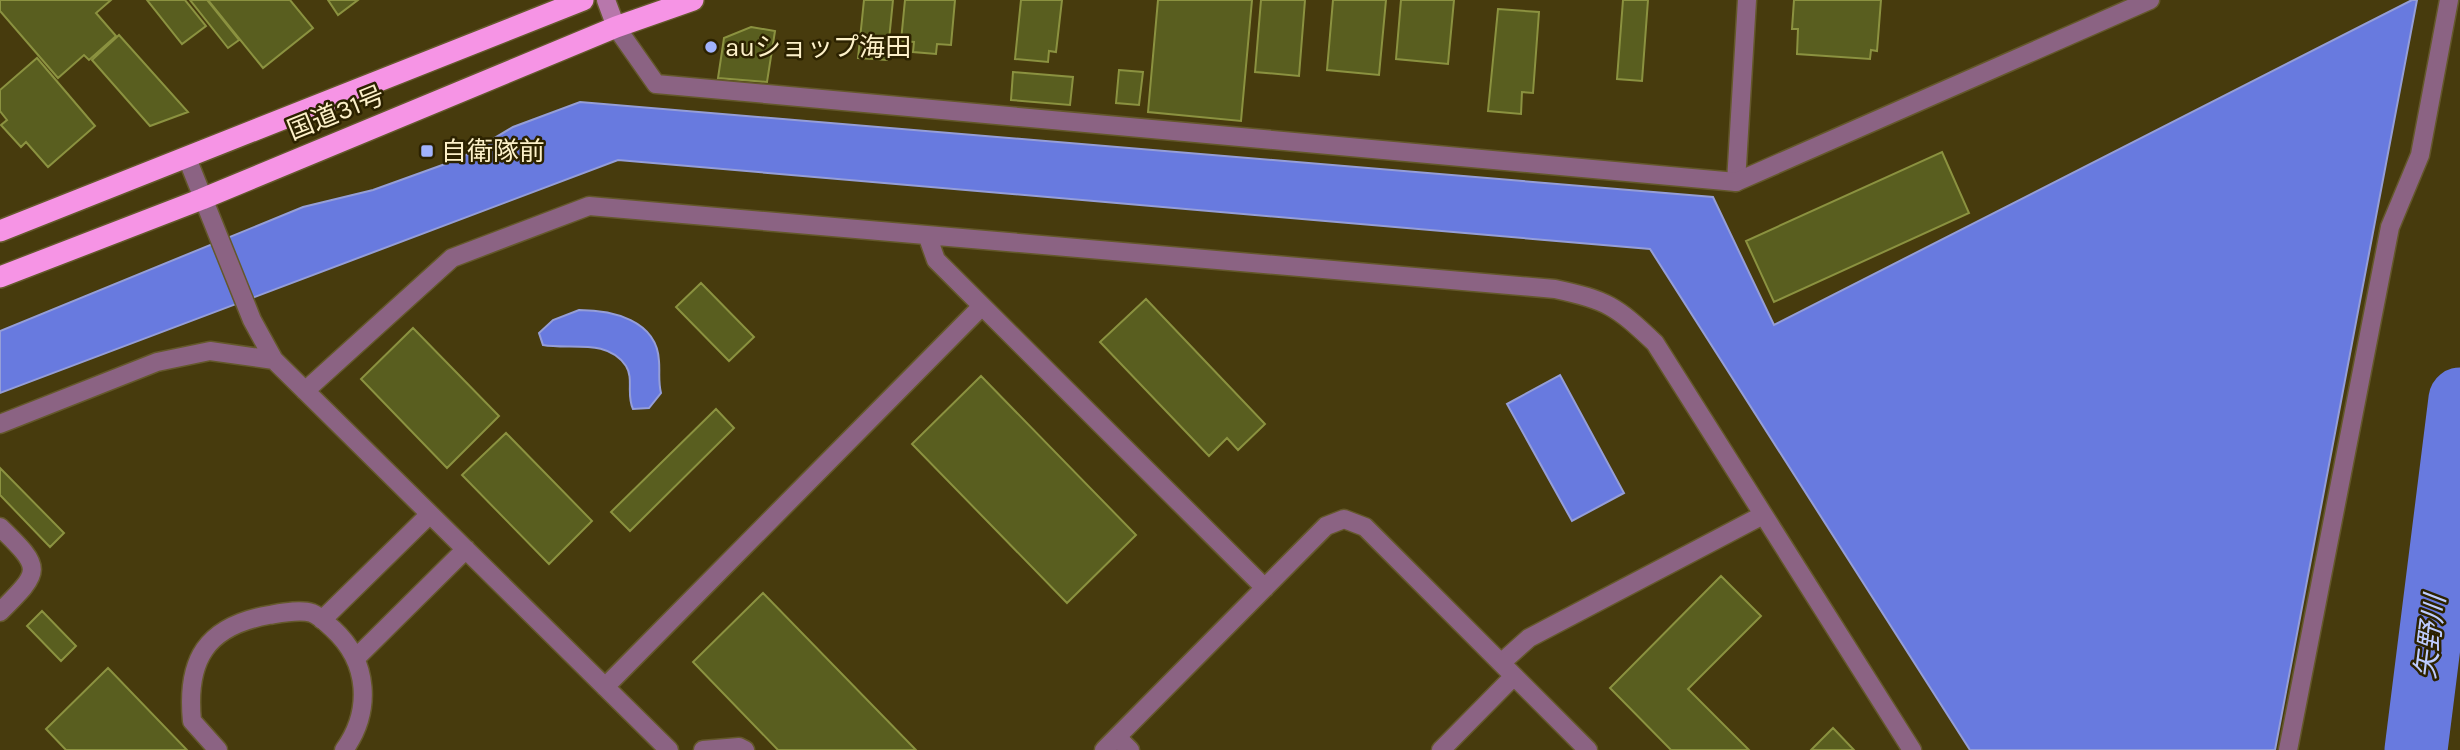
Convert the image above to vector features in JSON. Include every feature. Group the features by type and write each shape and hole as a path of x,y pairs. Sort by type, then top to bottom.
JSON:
{"highway":[{"name":"国道31号","path":"0,231 583,0"},
{"name":"国道31号","path":"0,277 202,199 616,27 693,0"}],"street":[{"path":"606,0 616,27 656,84 1735,181 2150,0"},
{"path":"1735,181 1747,0"},
{"path":"2288,750 2390,227 2420,155 2449,0"},
{"path":"187,158 252,320 274,360 669,750"},
{"path":"305,391 452,258 589,206 1555,289 1597,298 1625,315 1655,343 1912,750"},
{"path":"927,235 936,260 1265,588"},
{"path":"605,687 982,306"},
{"path":"0,424 157,362 210,351 274,360"},
{"path":"323,620 430,514"},
{"path":"1501,663 1529,638 1763,515"},
{"path":"1104,750 1326,526 1344,519 1364,527 1588,750"},
{"path":"0,527 28,554 34,567 30,582 0,612"},
{"path":"356,658 466,549"},
{"path":"218,750 192,722 191,679 204,649 228,626 258,617 311,613 323,620 343,639 356,658 365,695 356,728 344,750"},
{"path":"1441,750 1514,676"},
{"path":"1117,737 1130,750"},
{"path":"703,750 710,747 739,747 745,750"}],"water":[{"path":"2412,0 2417,0 2275,750 1970,750 1650,249 618,160 0,393 0,331 303,207 373,190 459,159 513,127 580,102 1713,197 1774,325"},
{"path":"579,310 618,315 642,327 650,336 659,361 661,393 649,408 633,409 628,371 618,357 599,348 543,345 539,333 553,320"},
{"path":"1560,375 1624,493 1572,521 1507,404"}],"building":[{"path":"0,0 111,0 96,13 116,36 89,60 84,55 58,78 0,11"},
{"path":"147,0 185,0 206,26 182,44"},
{"path":"190,0 207,0 239,40 228,48"},
{"path":"208,0 290,0 313,28 263,68"},
{"path":"328,0 358,0 338,15"},
{"path":"864,0 893,0 887,60 858,58"},
{"path":"905,0 955,0 951,45 937,44 936,54 913,52 914,42 901,41"},
{"path":"1021,0 1062,0 1056,52 1049,51 1048,62 1015,59"},
{"path":"1158,0 1252,0 1241,121 1148,112"},
{"path":"1261,0 1305,0 1299,76 1255,72"},
{"path":"1333,0 1386,0 1379,75 1327,70"},
{"path":"1401,0 1454,0 1448,64 1396,59"},
{"path":"1623,0 1648,0 1642,81 1617,79"},
{"path":"1794,0 1881,0 1877,51 1871,50 1870,59 1797,54 1798,29 1792,29"},
{"path":"1498,9 1539,12 1533,93 1522,92 1521,114 1488,111"},
{"path":"751,27 775,31 767,82 718,78 724,38"},
{"path":"119,35 188,112 150,126 92,60"},
{"path":"37,58 95,126 48,167 26,142 21,147 1,125 7,120 0,111 0,90"},
{"path":"1119,70 1143,72 1139,105 1116,103"},
{"path":"1013,72 1073,77 1070,105 1011,100"},
{"path":"1942,152 1969,213 1774,302 1746,241"},
{"path":"701,283 754,337 729,361 676,307"},
{"path":"1146,299 1265,424 1238,450 1227,438 1209,456 1100,342"},
{"path":"413,328 499,416 447,468 361,379"},
{"path":"981,376 1136,535 1067,603 912,444"},
{"path":"716,409 734,428 630,531 611,512"},
{"path":"506,433 592,521 549,564 462,475"},
{"path":"0,468 64,533 50,547 0,495"},
{"path":"1721,576 1761,616 1688,689 1749,750 1671,750 1610,688"},
{"path":"763,593 916,750 778,750 693,662"},
{"path":"42,611 76,646 61,661 27,626"},
{"path":"108,668 187,750 66,750 46,729"},
{"path":"1833,728 1854,750 1811,750"}],"waterway":[{"name":"矢野川","path":"2416,750 2460,399"}],"place":[{"name":"auショップ海田","path":"711,47"},
{"name":"自衛隊前","path":"427,151"}]}
